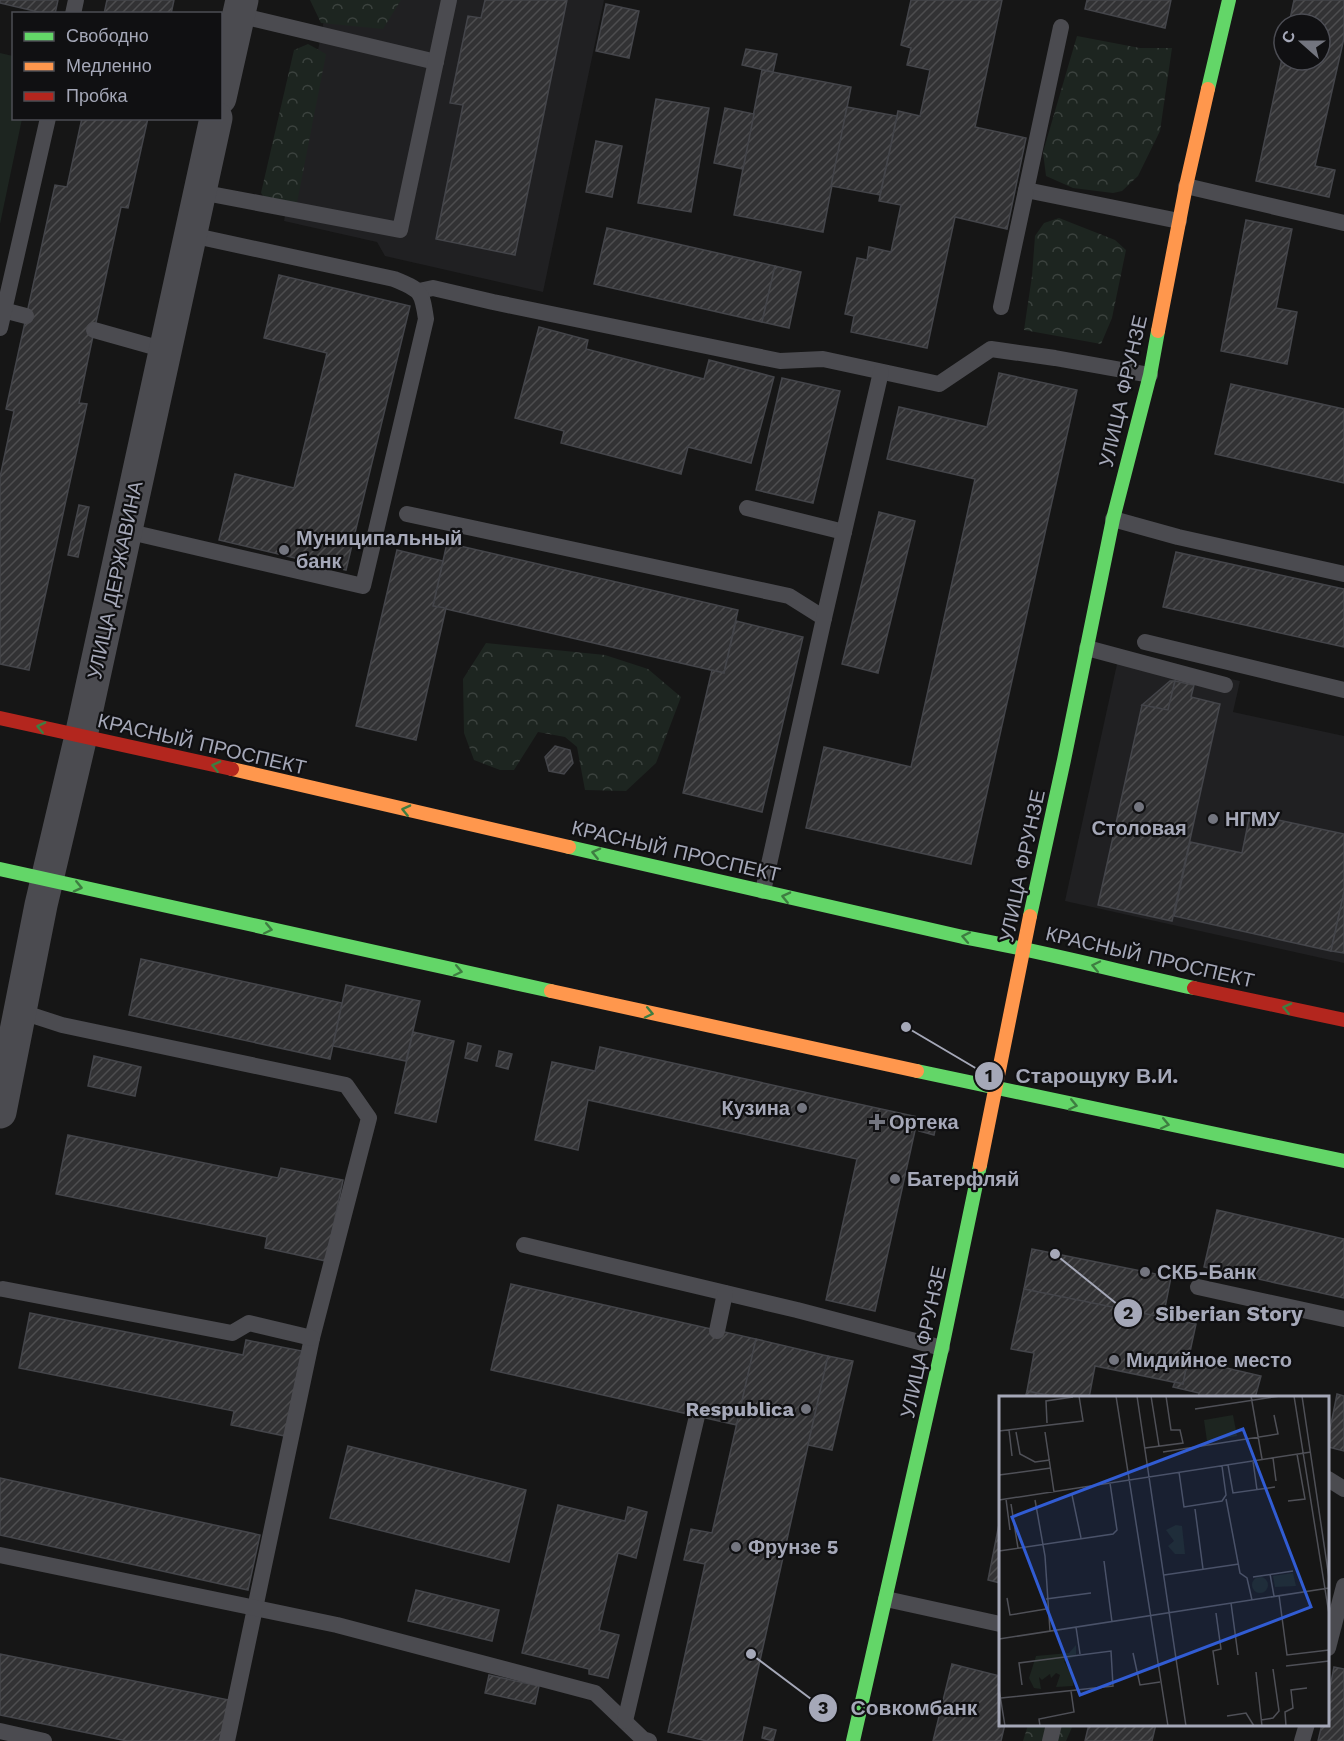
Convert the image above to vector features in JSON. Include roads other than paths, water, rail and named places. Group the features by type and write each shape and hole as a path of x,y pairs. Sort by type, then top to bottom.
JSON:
{"main road":[{"name":"УЛИЦА ФРУНЗЕ","path":"853,1741 942,1348 1113,519 1150,375 1186,186 1229,0"},
{"name":"КРАСНЫЙ ПРОСПЕКТ","path":"0,718 963,937 1023,948 1072,961 1344,1020"},
{"path":"0,869 872,1062 1344,1161"}],"street":[{"path":"222,89 240,8"},
{"name":"УЛИЦА ДЕРЖАВИНА","path":"0,1112 41,905 81,736 216,120"}],"lane":[{"path":"200,192 400,230 449,0"},
{"path":"240,8 436,63"},
{"path":"1001,307 1061,27"},
{"path":"0,327 48,120"},
{"path":"1186,186 1344,223"},
{"path":"1026,190 1179,221"},
{"path":"191,235 394,279 419,291 433,288 780,361 823,359 939,384 991,349 1055,357 1150,375"},
{"path":"126,531 363,586 426,319 423,299 419,291"},
{"path":"3,310 26,316"},
{"path":"94,330 165,350"},
{"path":"763,891 881,372"},
{"path":"747,508 844,532"},
{"path":"407,514 789,596 824,618"},
{"path":"1113,519 1178,537 1344,574"},
{"path":"1145,642 1344,690"},
{"path":"1087,648 1225,685"},
{"path":"19,1011 62,1024 346,1085 369,1118 312,1338 227,1741"},
{"path":"524,1245 942,1348"},
{"path":"1198,1287 1344,1319"},
{"path":"3,1289 232,1333 249,1323 312,1338"},
{"path":"717,1330 725,1293"},
{"path":"625,1721 697,1416"},
{"path":"1329,1480 1344,1489"},
{"path":"0,1555 337,1625 595,1694 643,1740 649,1741"},
{"path":"1329,1644 1344,1586"},
{"path":"885,1599 999,1624"},
{"path":"1050,1741 1054,1726"},
{"path":"1302,1741 1307,1726"},
{"path":"0,1731 44,1741"}],"place":[{"name":"Муниципальный банк","path":"284,550"},
{"name":"Столовая","path":"1139,807"},
{"name":"НГМУ","path":"1213,819"},
{"name":"Старощуку В.И.","path":"906,1027"},
{"name":"Кузина","path":"802,1108"},
{"name":"Ортека","path":"877,1122"},
{"name":"Батерфляй","path":"895,1179"},
{"name":"Siberian Story","path":"1055,1254"},
{"name":"СКБ-Банк","path":"1145,1272"},
{"name":"Мидийное место","path":"1114,1360"},
{"name":"Respublica","path":"806,1409"},
{"name":"Фрунзе 5","path":"736,1547"},
{"name":"Совкомбанк","path":"751,1654"}]}
